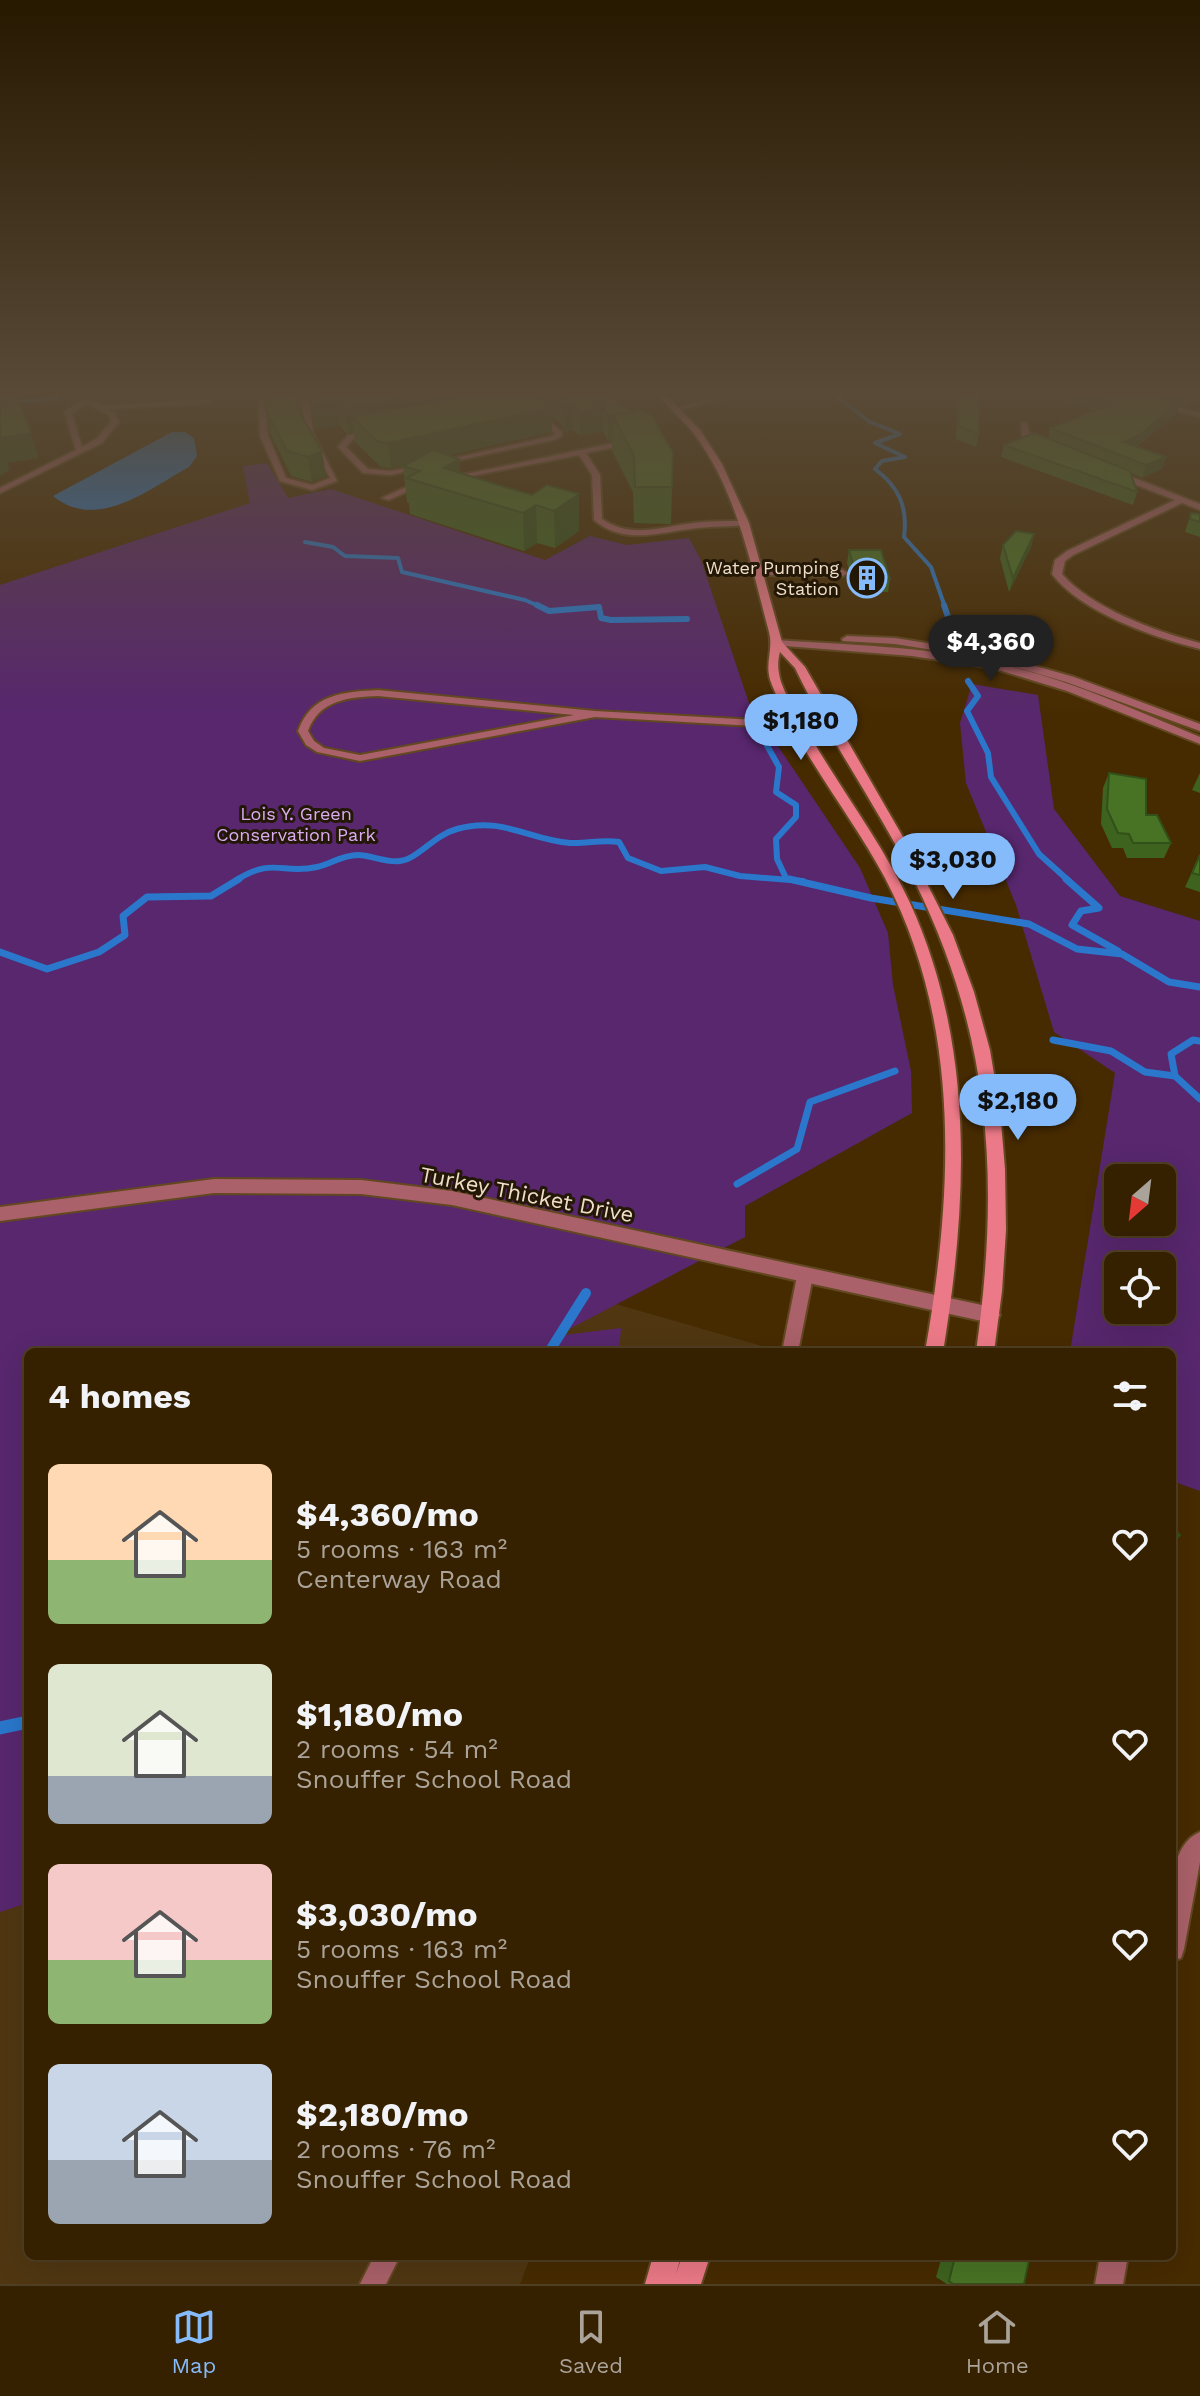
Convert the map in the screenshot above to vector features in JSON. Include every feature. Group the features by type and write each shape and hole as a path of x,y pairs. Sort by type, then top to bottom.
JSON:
{"main road":[{"path":"735,502 744,523 777,643 800,667 920,877 950,941 982,1042 997,1140 999,1231 986,1348"},
{"path":"777,643 771,668 793,717 887,870 916,931 938,1009 952,1117 951,1232 935,1348"},
{"path":"659,2284 666,2260"},
{"path":"687,2284 695,2260"}],"street":[{"path":"1179,502 1070,553 1060,560 1057,574 1071,590 1154,632 1200,646"},
{"path":"777,643 865,639 952,646 1048,669 1200,728"},
{"path":"777,643 924,654 995,666 1063,687 1200,741"},
{"name":"Turkey Thicket Drive","path":"0,1214 214,1186 361,1187 452,1198 991,1315"},
{"path":"1176,1927 1189,1856 1200,1844"},
{"path":"1109,2284 1113,2260"}],"lane":[{"path":"597,502 598,520"},
{"path":"584,516 609,527 653,535 687,526 744,523"},
{"path":"757,573 843,573"},
{"path":"595,714 360,758 321,750 310,743 303,731 317,708 356,694 558,708 595,714 756,723 793,717 841,738"},
{"path":"756,723 808,739"},
{"path":"791,1348 805,1276"},
{"path":"372,2284 386,2260"}],"shaded area":[{"path":"483,1266 769,1348 24,1348 24,2260 529,2260 520,2284 0,2284 0,1274"}],"green space":[{"name":"Lois Y. Green Conservation Park","path":"369,502 545,560 590,536 627,545 689,538 701,560 749,703 860,868 888,933 893,985 911,1071 912,1113 745,1206 745,1237 556,1336 621,1328 619,1348 24,1348 24,1904 0,1912 0,585 250,503"},
{"path":"972,684 1038,695 1054,809 1120,896 1200,921 1200,1491 1176,1482 1176,1348 1071,1348 1115,1073 1054,1032 1016,905 966,783 960,723"}],"water":[{"path":"62,502 125,502 87,510"}],"building":[{"path":"485,502 568,502 554,511 536,505 523,513"},
{"path":"1191,513 1200,514 1200,522 1190,519"},
{"path":"1016,531 1034,534 1013,578 1003,545"},
{"path":"849,550 881,550 890,579 857,578"},
{"path":"1109,773 1146,779 1146,815 1157,815 1171,843 1133,843 1129,834 1118,833 1107,809"},
{"path":"1200,855 1200,875 1192,873"},
{"path":"954,2260 1029,2260 1024,2284 953,2284 949,2281"}],"waterway":[{"path":"901,502 905,516 904,537 931,567 945,607"},
{"path":"305,542 333,547 345,556 398,558 402,572 525,600 541,607"},
{"path":"537,605 541,607"},
{"path":"944,605 952,629"},
{"path":"541,607 549,611 599,607"},
{"path":"599,607 601,618 611,620 687,619"},
{"path":"968,681 978,696 967,711 988,753 991,777 1039,854 1069,881"},
{"path":"765,742 779,767 776,792 796,805 796,817 776,839 777,859 786,878"},
{"path":"235,881 259,869 305,869 352,855 400,861 449,832 488,825 570,843 619,842 628,858 661,871 705,867 740,876 795,880"},
{"path":"0,952 47,969 99,952 125,935 123,916 147,897 211,896 239,879"},
{"path":"789,879 795,880"},
{"path":"1066,879 1099,908 1081,911 1072,925 1118,951"},
{"path":"795,880 803,881"},
{"path":"795,880 871,898 1029,924 1077,949 1122,954 1169,982 1200,987"},
{"path":"1053,1040 1111,1051 1145,1072 1175,1076"},
{"path":"1175,1076 1171,1054 1193,1040 1200,1041"},
{"path":"737,1184 797,1149 810,1102 895,1071"},
{"path":"1175,1076 1200,1099"},
{"path":"552,1348 586,1293"},
{"path":"0,1728 24,1723"}],"place":[{"name":"Water Pumping Station","path":"867,578"}]}
